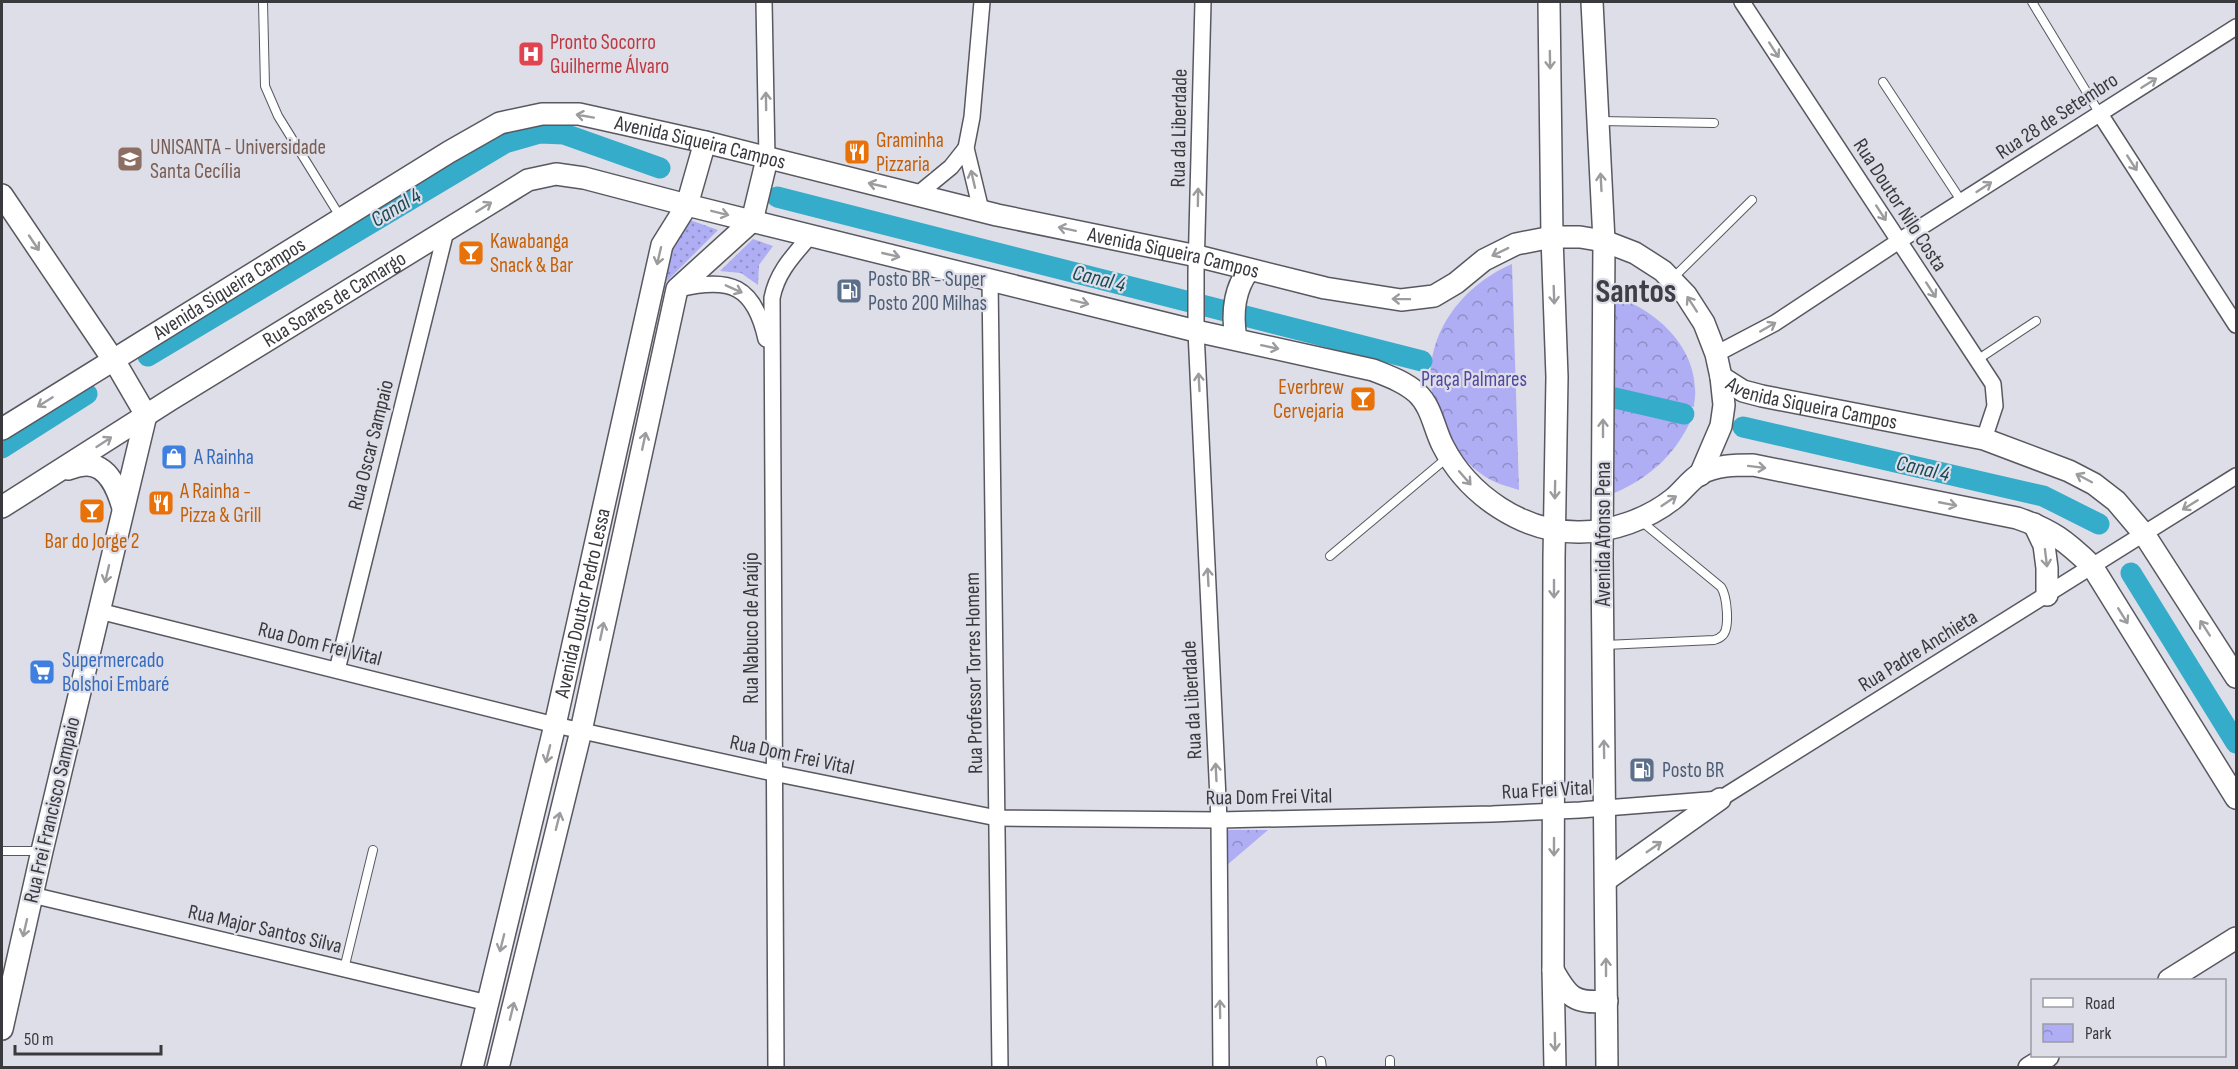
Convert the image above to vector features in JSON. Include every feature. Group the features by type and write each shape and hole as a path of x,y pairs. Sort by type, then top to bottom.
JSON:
{"main road":[{"path":"1549,2 1552,237 1557,377 1554,530 1553,969 1555,1068"},
{"name":"Avenida Afonso Pena","path":"1592,2 1604,241 1602,530 1607,1068"},
{"name":"Avenida Siqueira Campos","path":"2,429 115,364 341,219 500,123 542,114 579,114 703,148 981,210 1244,275 1401,300 1434,296 1456,283 1484,260 1516,244 1552,237 1580,237 1604,241 1635,253 1663,271 1686,295 1704,323 1716,354 1722,386 1762,396 1984,439 2069,471 2094,484 2116,501 2139,537 2234,668"},
{"name":"Avenida Doutor Pedro Lessa","path":"472,1068 555,725 662,245 690,196 703,148"},
{"path":"677,289 753,215 766,163"},
{"name":"Rua Soares de Camargo","path":"2,507 61,470 143,410 528,180 556,174 690,196"},
{"path":"2,195 115,364 143,410"},
{"path":"690,196 753,215 810,236 990,279 1234,330 1373,370 1404,384 1418,394 1429,408 1437,434 1449,457 1464,478 1483,496 1529,523 1554,530 1579,532 1602,530 1639,519 1672,500 1704,465 1721,426 1724,405 1722,386"},
{"path":"1234,330 1244,275"},
{"name":"Avenida Doutor Pedro Lessa","path":"498,1068 581,730 677,289"},
{"name":"Rua Frei Francisco Sampaio","path":"2,1029 123,508 143,410"},
{"path":"61,470 88,465 100,468 110,477 123,508"},
{"path":"1704,465 1754,465 2017,518 2045,528 2068,542 2097,563 2236,798"},
{"path":"2034,524 2044,545 2047,595"},
{"path":"1606,880 1720,799"},
{"path":"2172,979 2236,938"},
{"path":"1553,969 1566,993 1581,1002 1607,1001"},
{"path":"2029,1068 2046,1057"}],"street":[{"path":"764,2 766,163"},
{"path":"981,210 966,148 972,117 982,2"},
{"name":"Rua da Liberdade","path":"1203,2 1196,322 1219,820 1221,1068"},
{"name":"Rua Doutor Nilo Costa","path":"1742,2 1993,384 1995,406 1984,439"},
{"name":"Rua 28 de Setembro","path":"1716,354 1775,323 1899,241 2236,27"},
{"path":"2100,114 2236,325"},
{"path":"917,195 951,167 966,148"},
{"name":"Rua Oscar Sampaio","path":"337,670 446,231"},
{"name":"Rua Nabuco de Araújo","path":"776,1068 772,298 774,283 780,272 810,236"},
{"name":"Rua Professor Torres Homem","path":"990,279 1000,1068"},
{"path":"677,289 712,283 728,285 746,294 755,307 771,360"},
{"name":"Rua Padre Anchieta","path":"1605,808 1720,799 2236,476"},
{"name":"Rua Dom Frei Vital","path":"99,611 555,725 773,773 997,818 1219,820 1492,814"},
{"name":"Rua Frei Vital","path":"1492,814 1605,808"},
{"name":"Rua Major Santos Silva","path":"32,895 488,1003"}],"lane":[{"path":"263,2 265,86 278,116 341,219"},
{"path":"2032,2 2100,114"},
{"path":"1883,81 1962,202"},
{"path":"1598,121 1714,123"},
{"path":"1671,280 1752,200"},
{"path":"1977,360 2036,321"},
{"path":"1330,556 1449,457"},
{"path":"1604,645 1714,640 1721,637 1725,631 1726,597 1721,587 1639,519"},
{"path":"2,850 42,851"},
{"path":"344,969 373,850"}],"green space":[{"path":"690,220 718,230 666,282 672,245"},
{"path":"753,239 773,246 759,265 758,285 741,273 720,271"},
{"name":"Praça Palmares","path":"1512,264 1519,490 1485,476 1464,458 1444,427 1435,405 1431,382 1432,360 1437,340 1446,320 1475,287 1492,274"},
{"path":"1608,295 1639,307 1667,328 1678,341 1693,372 1694,407 1610,389"},
{"path":"1609,401 1691,420 1676,445 1657,466 1634,483 1607,496"},
{"path":"1227,830 1268,830 1227,865"}],"waterway":[{"name":"Canal 4","path":"148,356 505,143 540,133 564,134 660,168"},
{"name":"Canal 4","path":"777,197 1422,361"},
{"name":"Canal 4","path":"2,448 87,394"},
{"name":"Canal 4","path":"1615,398 1684,414"},
{"name":"Canal 4","path":"1743,427 2043,496 2099,524"},
{"name":"Canal 4","path":"2131,573 2236,743"}],"place":[{"name":"Pronto Socorro Guilherme Álvaro","path":"531,54"},
{"name":"Graminha Pizzaria","path":"857,152"},
{"name":"UNISANTA - Universidade Santa Cecília","path":"130,159"},
{"name":"Kawabanga Snack & Bar","path":"471,253"},
{"name":"Posto BR - Super Posto 200 Milhas","path":"849,291"},
{"name":"Everbrew Cervejaria","path":"1363,399"},
{"name":"A Rainha","path":"174,457"},
{"name":"A Rainha - Pizza & Grill","path":"161,503"},
{"name":"Bar do Jorge 2","path":"92,511"},
{"name":"Supermercado Bolshoi Embaré","path":"42,672"},
{"name":"Posto BR","path":"1642,770"}],"district":[{"name":"Santos","path":"1636,292"}]}
